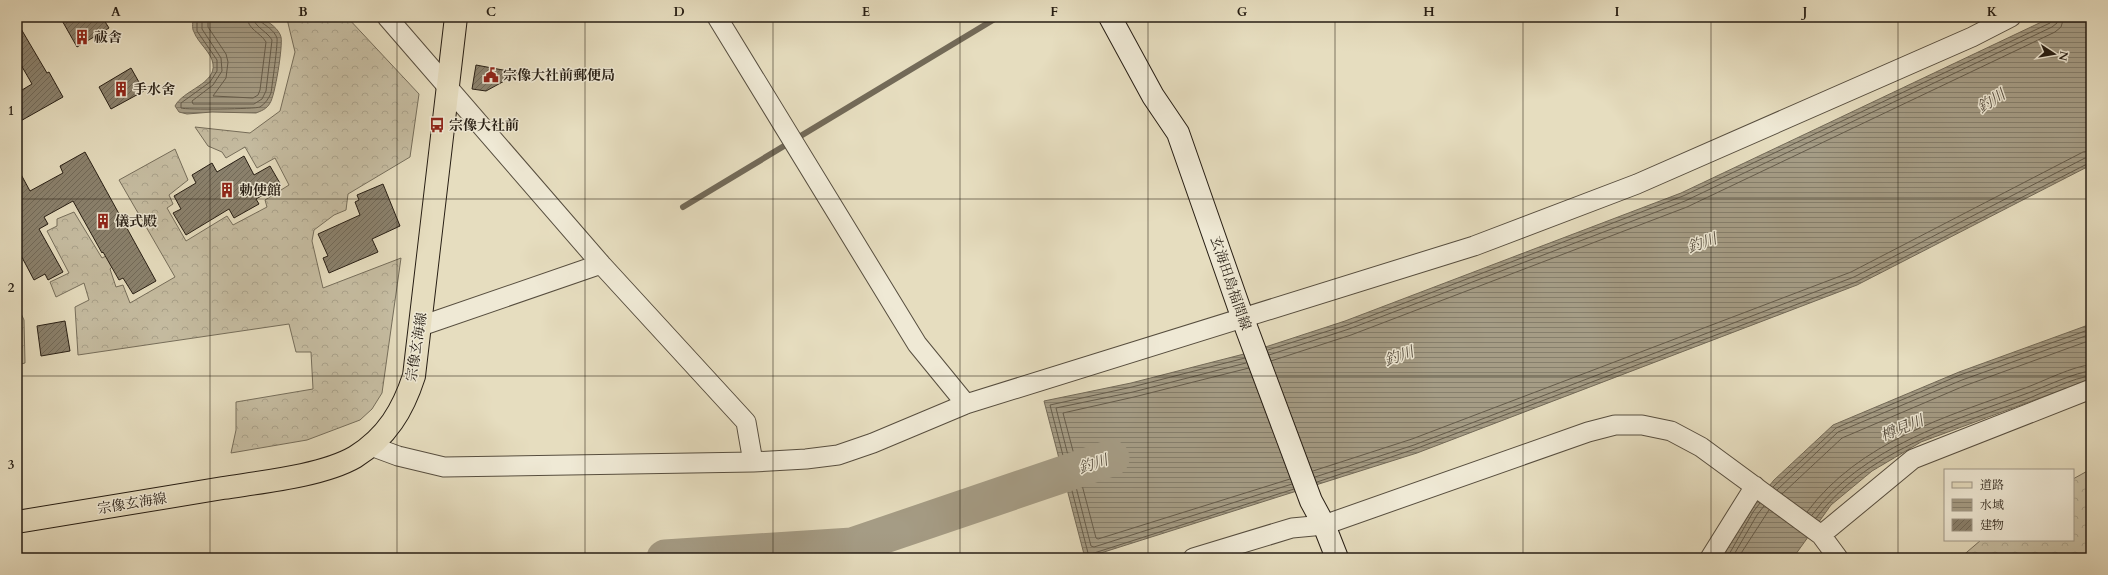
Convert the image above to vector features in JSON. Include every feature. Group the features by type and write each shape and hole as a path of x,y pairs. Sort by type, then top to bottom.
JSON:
{"main road":[{"name":"宗像玄海線","path":"17,522 283,479 336,465 354,457 371,446 391,425 406,401 414,376 456,17"},
{"name":"玄海田島福間線","path":"1110,17 1153,96 1178,133 1246,328 1311,501 1324,525 1336,558"}],"street":[{"path":"387,17 601,264 746,422 753,462"},
{"path":"717,17 917,344 966,404"},
{"path":"371,446 398,456 444,467 753,462 806,459 838,455 873,443 966,404 1246,328 1474,246 1637,184 1972,38 2011,17"},
{"path":"421,326 601,264"},
{"path":"1821,535 1913,459 2091,389"},
{"path":"1193,558 1292,528 1324,525 1588,432 1615,425 1642,425 1671,431 1701,447 1821,535 1838,558"},
{"path":"1710,558 1760,491"}],"green space":[{"path":"283,17 347,17 419,94 410,157 348,194 346,210 334,215 314,230 312,241 323,288 401,258 382,393 372,409 360,420 307,440 231,453 236,430 236,402 313,389 311,352 296,352 289,324 78,355 75,307 89,300 84,283 56,297 50,282 69,273 47,231 57,226 57,219 74,212 102,258 108,255 114,265 110,269 116,287 123,285 130,303 175,277 119,180 175,149 188,180 169,195 173,204 167,208 186,241 227,216 233,225 267,207 265,200 289,185 275,158 257,168 245,147 226,158 222,152 208,146 195,127 250,133 280,111 295,52 287,19"},
{"path":"17,305 24,320 25,363 17,365"},
{"path":"2091,469 2091,558 1960,558 1980,541 2074,541 2074,478"}],"water":[{"path":"192,17 257,17 268,22 278,31 281,37 281,50 278,71 272,99 266,108 256,113 212,112 187,114 179,112 175,106 179,100 204,82 213,71 212,60 193,30"},
{"path":"2052,17 2091,17 2091,165 1857,285 1417,453 1085,558 1044,401 1131,383 1244,354 1345,321 1681,193"},
{"name":"樽見川","path":"2091,324 2091,379 1921,442 1872,471 1831,505 1793,558 1722,558 1750,509 1774,480 1833,425 1959,372"}],"building":[{"name":"祓舎","path":"60,17 102,17 109,28 77,47"},
{"path":"17,22 63,97 17,123 17,93 32,84 17,58"},
{"name":"宗像大社前郵便局","path":"476,65 519,73 486,91 472,89"},
{"name":"手水舍","path":"131,68 144,91 111,109 99,87"},
{"name":"儀式殿","path":"85,152 156,281 133,294 123,278 119,280 73,201 44,217 48,224 39,229 63,272 48,280 45,274 34,280 17,248 17,167 30,191 63,173 60,166"},
{"name":"勅使館","path":"244,156 254,175 270,166 281,185 256,199 259,204 234,218 229,209 186,235 173,213 181,209 174,196 196,183 192,175 212,163 217,172"},
{"path":"383,184 400,226 372,239 378,252 329,273 323,258 328,256 318,234 360,215 355,202 359,200 357,195"},
{"path":"65,321 70,351 41,356 37,326"}],"waterway":[{"path":"683,207 998,17"},
{"name":"釣川","path":"665,558 852,546 1111,458"}],"place":[{"name":"祓舎","path":"82,37"},
{"name":"宗像大社前郵便局","path":"491,75"},
{"name":"手水舍","path":"121,89"},
{"name":"宗像大社前","path":"437,125"},
{"name":"勅使館","path":"227,190"},
{"name":"儀式殿","path":"103,221"}]}
